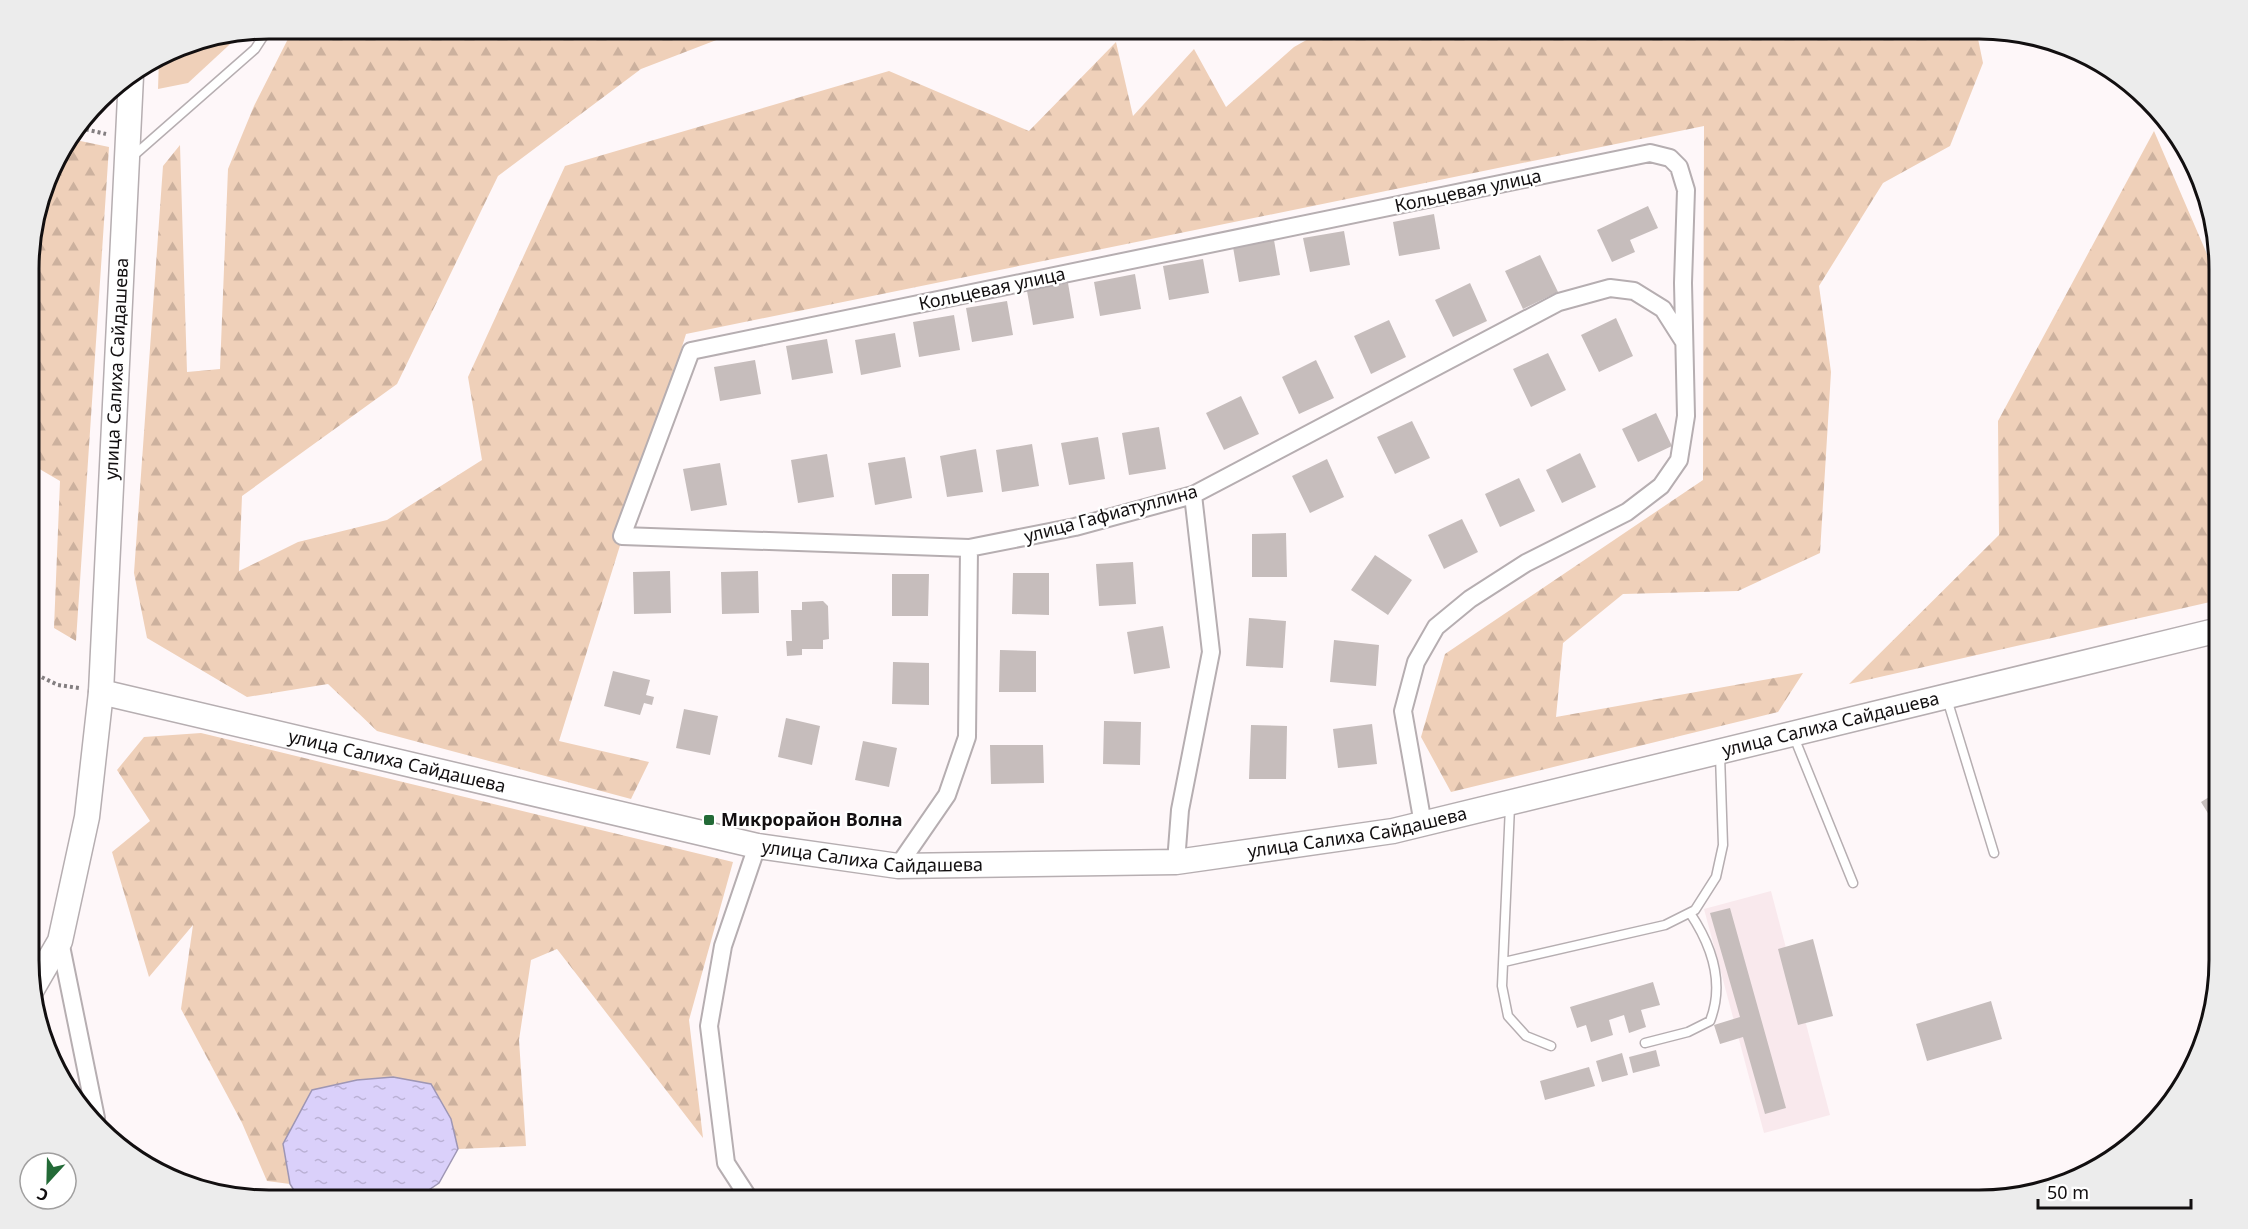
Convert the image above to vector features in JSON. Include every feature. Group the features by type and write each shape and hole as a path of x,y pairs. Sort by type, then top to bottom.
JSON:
{"street":[{"name":"улица Салиха Сайдашева","path":"130,86 101,692 758,846 898,866 1176,861 1393,831 2209,632"},
{"name":"Кольцевая улица","path":"647,539 622,536 691,351 1650,153 1670,158 1679,166 1686,190 1684,342 1686,416 1680,460 1661,486 1627,512 1526,563 1470,599 1436,627 1416,662 1403,711 1423,824"},
{"name":"улица Гафиатуллина","path":"647,539 969,548 1074,527 1193,495 1559,302 1610,288 1634,291 1663,309 1684,342"},
{"path":"1176,861 1180,810 1211,652 1193,495"},
{"path":"898,866 947,795 967,737 969,548"},
{"path":"39,977 60,941 87,817 101,692"},
{"path":"744,1190 726,1163 709,1026 723,946 758,846"},
{"path":"60,941 94,1110"}],"lane":[{"path":"127,150 255,49 262,39"},
{"path":"1946,696 1994,853"},
{"path":"1793,734 1853,883"},
{"path":"1504,962 1665,925 1695,910 1716,877 1723,845 1720,751"},
{"path":"1510,803 1502,986 1508,1016 1526,1036 1551,1046"},
{"path":"1645,1044 1688,1032 1710,1021 1718,1003 1716,979 1707,938 1690,913"}],"path":[{"path":"86,131 127,150"},
{"path":"39,676 58,685 101,692"}],"shaded area":[{"path":"1771,891 1830,1115 1764,1133 1704,909"}],"green space":[{"path":"288,39 719,39 641,69 498,176 397,384 242,496 239,571 298,542 387,520 482,460 468,377 565,166 889,71 1029,131 1116,42 1133,116 1194,49 1226,107 1294,47 1308,39 1978,39 1983,63 1950,146 1883,183 1819,286 1831,372 1820,553 1738,591 1623,594 1563,643 1556,717 1803,673 1778,712 1451,792 1421,737 1445,654 1703,480 1704,126 686,334 559,741 649,762 631,799 377,731 328,684 247,697 147,638 134,573 163,166 180,145 187,372 220,369 228,169 254,106"},
{"path":"232,42 188,83 158,89 159,67 195,51"},
{"path":"2154,131 2209,259 2209,602 1849,684 1999,535 1998,421"},
{"path":"78,141 109,147 76,641 54,628 60,481 39,469 39,254 43,224 51,195 63,167"},
{"path":"201,733 733,862 689,1020 703,1138 557,949 531,960 519,1040 526,1146 458,1149 451,1119 312,1090 283,1144 290,1184 267,1181 242,1123 181,1009 193,925 149,977 112,852 150,821 117,770 144,737"}],"water":[{"path":"393,1077 431,1084 451,1119 458,1149 439,1183 429,1190 294,1190 290,1184 283,1144 312,1090 357,1080"}],"building":[{"path":"1648,206 1658,228 1630,240 1635,252 1612,262 1597,230"},
{"path":"1434,214 1440,249 1399,256 1393,222"},
{"path":"1344,231 1350,265 1310,272 1303,238"},
{"path":"1274,240 1280,275 1239,282 1233,247"},
{"path":"1540,255 1558,292 1523,309 1505,271"},
{"path":"1203,259 1209,293 1169,300 1163,266"},
{"path":"1135,274 1141,309 1100,316 1094,282"},
{"path":"1068,283 1074,318 1033,325 1027,291"},
{"path":"1470,283 1487,321 1453,337 1435,300"},
{"path":"1007,301 1013,335 972,342 966,308"},
{"path":"954,315 960,350 919,357 913,322"},
{"path":"1616,318 1633,356 1599,372 1581,335"},
{"path":"1389,320 1406,357 1371,374 1354,336"},
{"path":"895,333 901,367 861,375 855,340"},
{"path":"827,339 833,373 792,380 786,346"},
{"path":"1548,353 1566,390 1531,407 1513,369"},
{"path":"755,360 761,394 720,401 714,367"},
{"path":"1316,360 1334,398 1299,414 1282,377"},
{"path":"1241,396 1259,434 1224,450 1206,413"},
{"path":"1656,413 1672,446 1638,462 1622,429"},
{"path":"1412,421 1430,458 1395,474 1377,437"},
{"path":"1159,427 1166,469 1129,475 1122,433"},
{"path":"1098,437 1105,479 1069,485 1061,443"},
{"path":"1032,444 1039,486 1002,492 996,450"},
{"path":"976,449 983,492 947,497 940,456"},
{"path":"1580,453 1596,487 1562,503 1546,470"},
{"path":"827,454 834,497 798,503 791,460"},
{"path":"905,457 912,498 875,505 868,463"},
{"path":"1327,459 1344,497 1310,513 1292,476"},
{"path":"720,463 727,505 691,511 683,469"},
{"path":"1519,478 1535,511 1500,527 1485,494"},
{"path":"1462,519 1478,552 1444,569 1428,535"},
{"path":"1286,533 1287,577 1252,577 1252,534"},
{"path":"1375,555 1412,580 1388,615 1351,590"},
{"path":"1133,562 1136,604 1099,606 1096,564"},
{"path":"670,571 671,613 634,614 633,572"},
{"path":"758,571 759,613 722,614 721,572"},
{"path":"1013,573 1049,573 1049,615 1012,614"},
{"path":"892,574 929,574 928,616 892,616"},
{"path":"823,601 828,606 829,639 823,640 823,649 802,649 802,655 787,656 786,641 792,641 791,610 802,610 802,602"},
{"path":"1249,618 1286,621 1283,668 1246,666"},
{"path":"1163,626 1170,668 1134,674 1127,632"},
{"path":"1334,640 1379,645 1376,686 1330,682"},
{"path":"1000,650 1036,651 1036,692 999,692"},
{"path":"893,662 929,663 929,705 892,704"},
{"path":"613,671 650,680 646,695 654,697 652,705 644,703 640,715 604,706"},
{"path":"684,709 718,716 710,755 676,748"},
{"path":"786,718 820,726 812,765 778,757"},
{"path":"1104,721 1141,722 1140,765 1103,764"},
{"path":"1372,724 1377,764 1338,768 1333,729"},
{"path":"1251,725 1287,726 1286,779 1249,779"},
{"path":"863,741 897,748 889,787 855,780"},
{"path":"990,745 1043,745 1044,783 991,784"},
{"path":"2209,797 2209,815 2201,802"},
{"path":"1730,908 1786,1108 1765,1114 1743,1037 1720,1044 1714,1025 1740,1017 1710,913"},
{"path":"1813,939 1833,1016 1798,1025 1778,949"},
{"path":"1653,982 1660,1005 1641,1010 1646,1027 1629,1033 1624,1015 1609,1020 1613,1035 1591,1042 1586,1025 1577,1028 1570,1007"},
{"path":"1991,1001 2002,1039 1927,1061 1916,1024"},
{"path":"1656,1050 1660,1066 1633,1073 1629,1057"},
{"path":"1622,1053 1628,1075 1602,1082 1596,1061"},
{"path":"1589,1067 1595,1086 1545,1100 1540,1081"}],"place":[{"name":"Микрорайон Волна","path":"709,820"}]}
